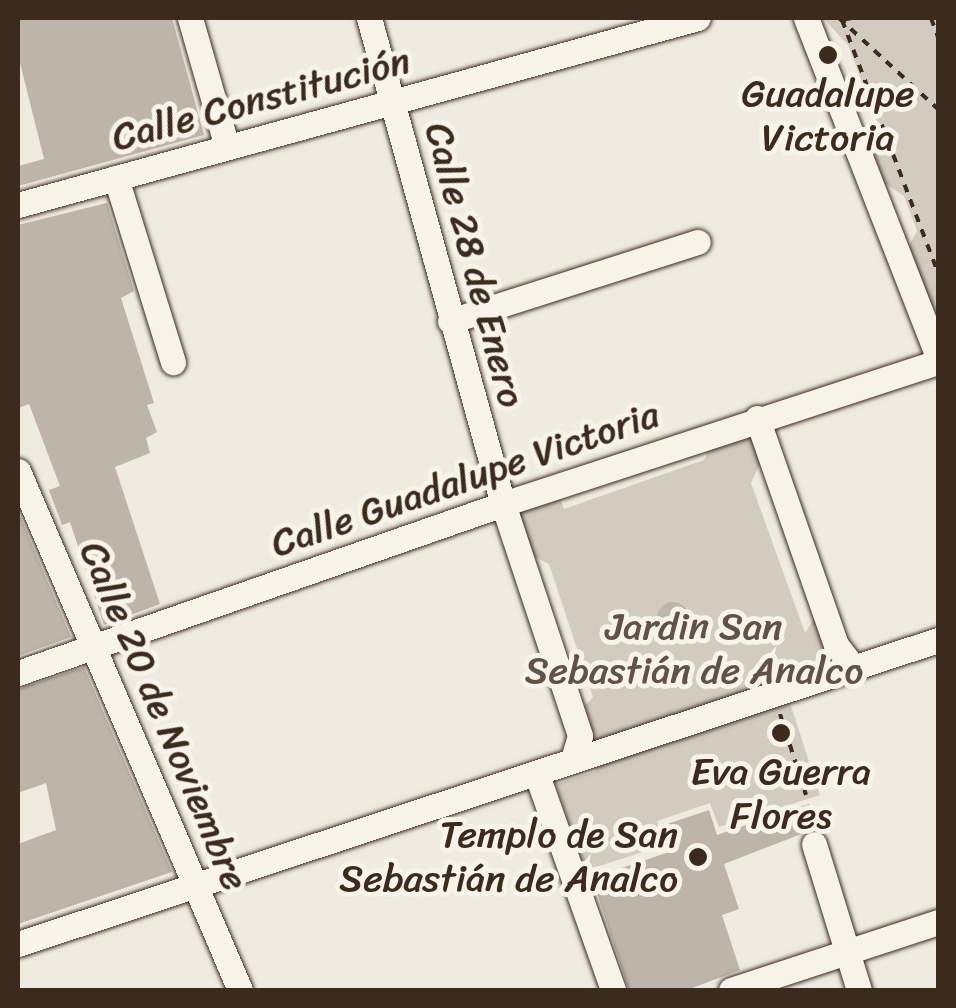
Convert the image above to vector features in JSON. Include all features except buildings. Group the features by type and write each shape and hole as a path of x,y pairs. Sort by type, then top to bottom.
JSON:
{"street":[{"path":"190,18 227,147"},
{"name":"Calle 28 de Enero","path":"370,18 503,504 580,736 573,759"},
{"name":"Calle Constitución","path":"18,206 698,18"},
{"path":"806,18 938,359"},
{"path":"116,178 173,362"},
{"path":"450,320 698,242"},
{"name":"Calle Guadalupe Victoria","path":"18,673 503,504 938,359"},
{"path":"757,418 836,645 851,664"},
{"name":"Calle 20 de Noviembre","path":"18,471 240,990"},
{"path":"18,944 538,775 573,759 851,664 938,640"},
{"path":"538,775 613,990"},
{"path":"814,844 859,990"},
{"path":"731,990 938,922"}],"path":[{"path":"841,19 852,18"},
{"path":"931,18 938,37"},
{"path":"841,19 938,109"},
{"path":"841,19 938,273"},
{"path":"772,691 806,794"}],"green space":[{"path":"823,18 938,18 938,330 908,248 917,231 904,196 884,183 870,144 878,124 848,45"},
{"name":"Jardin San Sebastián de Analco","path":"751,430 763,457 751,483 805,633 818,612 874,676 790,703 820,795 719,827 710,803 657,821 664,845 584,871 556,784 596,771 580,711 593,697 549,564 526,553 514,510 557,491 564,509 704,460 715,438"}],"place":[{"name":"Guadalupe Victoria","path":"828,55"},
{"name":"Eva Guerra Flores","path":"781,733"},
{"name":"Templo de San Sebastián de Analco","path":"698,857"}]}
